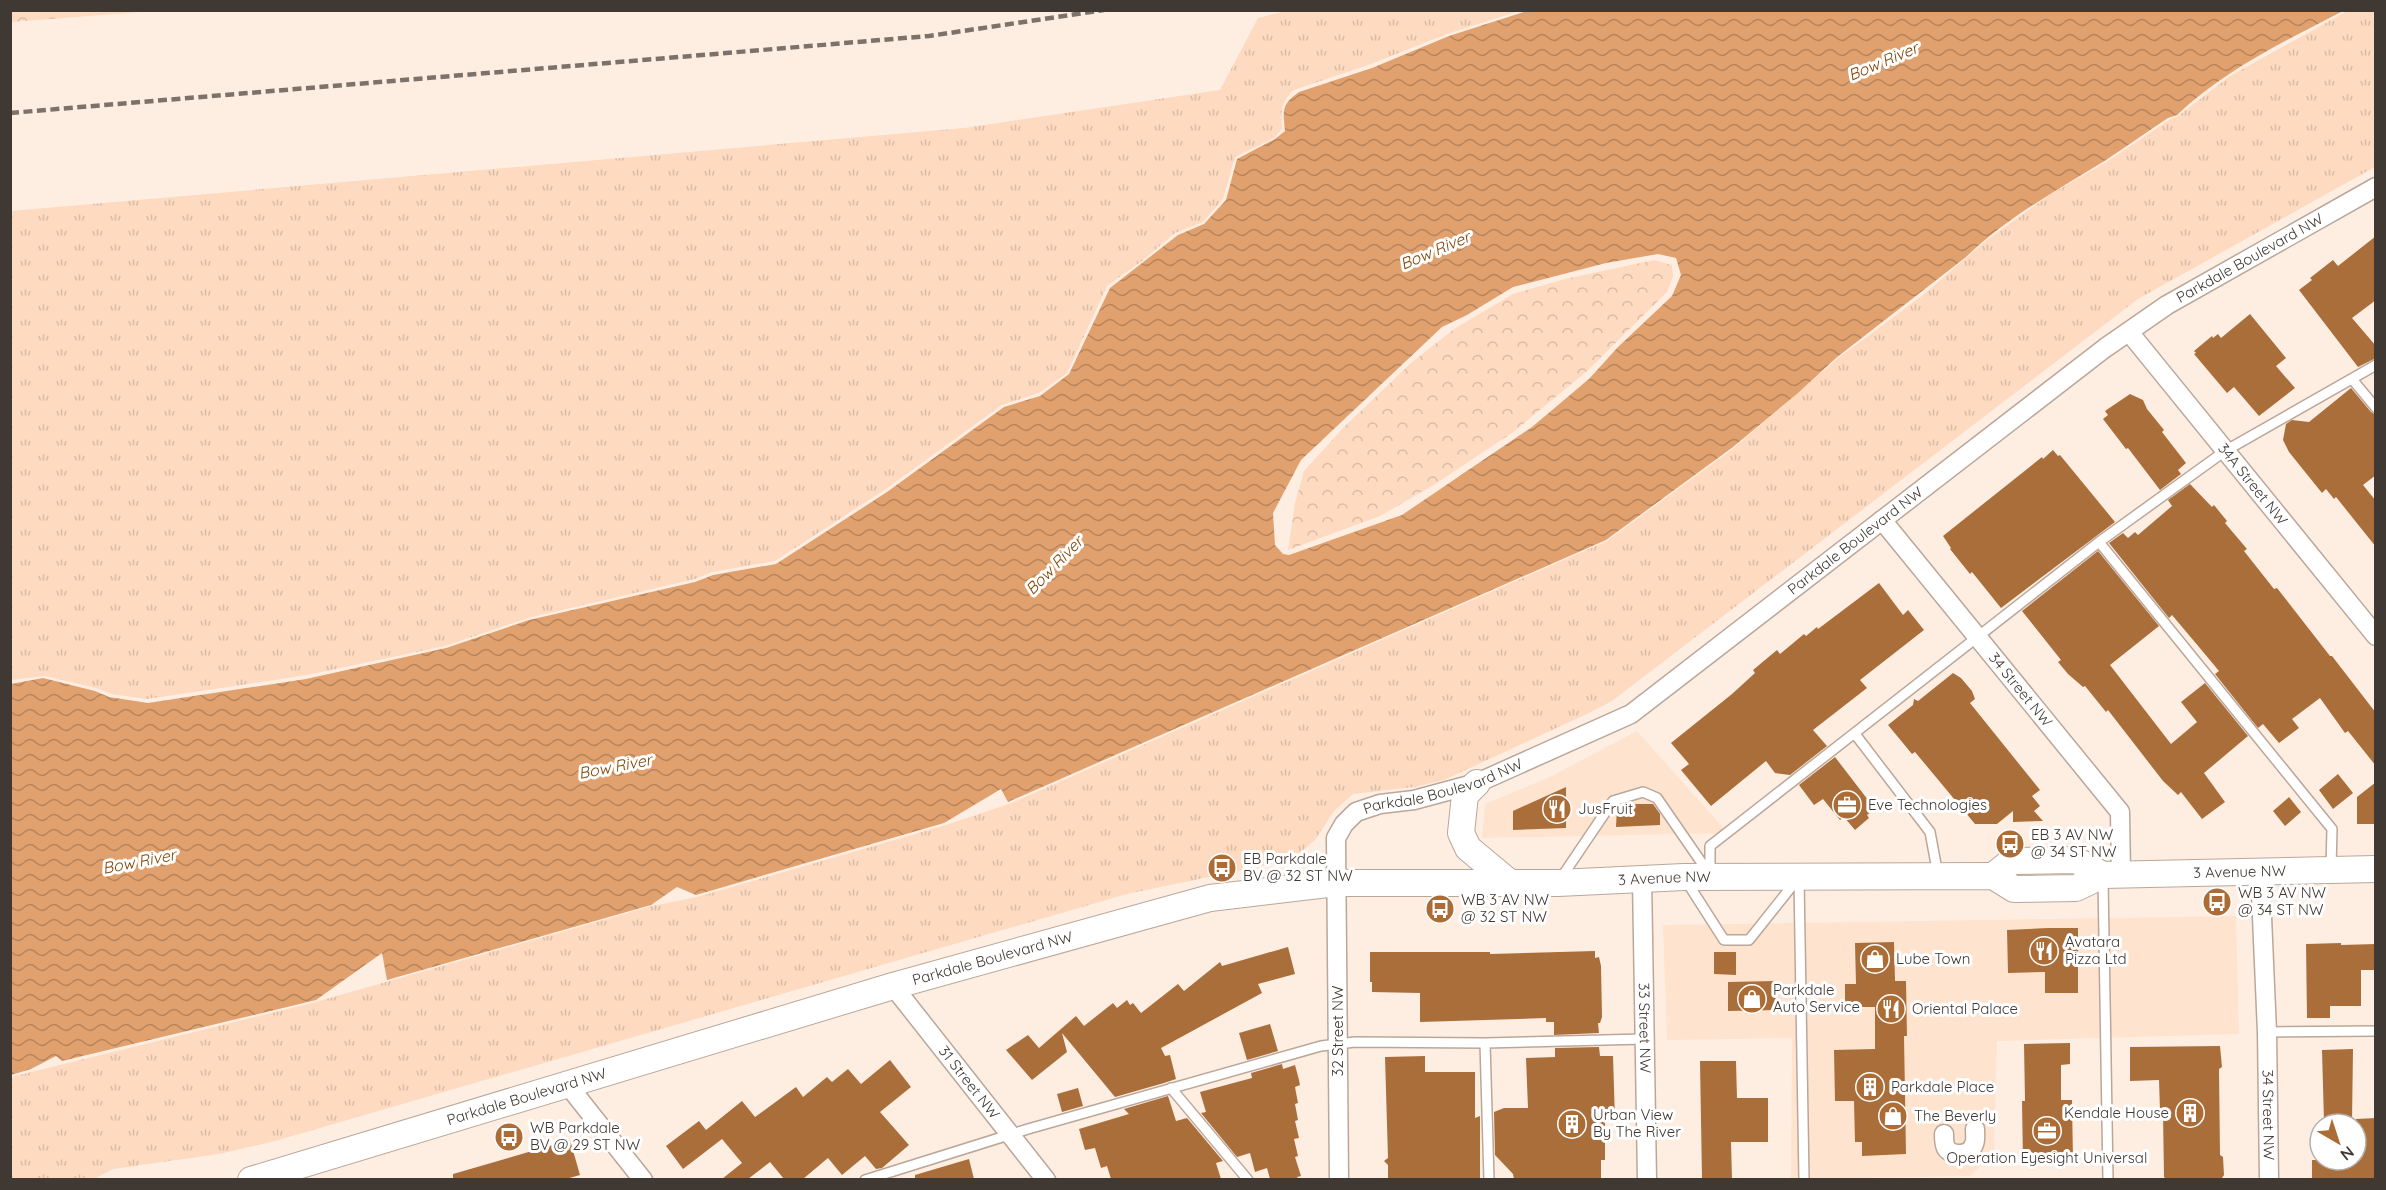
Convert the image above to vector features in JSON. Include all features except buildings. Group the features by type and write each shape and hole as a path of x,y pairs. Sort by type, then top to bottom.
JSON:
{"main road":[{"path":"1477,783 1465,795 1461,833 1468,848 1510,883"},
{"name":"3 Avenue NW","path":"1336,884 1558,883 1684,877 1939,878 1993,876 2012,861 2076,860 2112,875 2376,869"},
{"name":"Parkdale Boulevard NW","path":"257,1178 893,986 1210,898 1336,884"}],"street":[{"name":"Parkdale Boulevard NW","path":"1336,884 1335,838 1356,812 1380,804 1414,800 1477,783 1631,714 2096,355 2167,305 2376,187"},
{"name":"34A Street NW","path":"2129,332 2376,636"},
{"name":"34 Street NW","path":"1882,520 2120,812 2112,875"},
{"name":"34 Street NW","path":"2260,871 2267,1032 2269,1179"},
{"name":"33 Street NW","path":"1642,878 1647,1179"},
{"name":"32 Street NW","path":"1336,884 1339,1179"},
{"name":"31 Street NW","path":"893,986 1046,1179"},
{"path":"567,1084 643,1179"},
{"path":"1944,1134 1944,1146 1951,1153 1960,1154 1968,1152 1974,1145 1975,1129"}],"lane":[{"path":"1710,877 1710,846 2099,542 2225,451 2376,365"},
{"path":"2352,379 2376,408"},
{"path":"2099,542 2332,830 2331,870"},
{"path":"1855,734 1930,832 1939,878"},
{"path":"1558,883 1613,801 1643,792 1657,798 1710,877"},
{"path":"2108,1179 2112,875"},
{"path":"1684,877 1724,940 1749,939 1799,876"},
{"path":"1799,876 1804,1179"},
{"path":"2267,1032 2376,1031"},
{"path":"865,1179 1171,1088 1338,1043 1485,1043 1644,1039"},
{"path":"1485,1043 1489,1179"},
{"path":"1171,1088 1248,1179"}],"shaded area":[{"path":"1637,731 1728,833 1482,838 1485,804 1550,777"},
{"path":"2236,916 2239,1034 1997,1041 1994,1151 1971,1176 1791,1179 1792,1038 1667,1040 1663,925"}],"green space":[{"path":"11,10 154,10 154,11 11,22"},
{"path":"1290,10 1519,11 1447,34 1371,64 1294,90 1282,108 1282,129 1274,138 1235,157 1223,199 1203,222 1175,233 1107,286 1067,373 1039,393 1002,405 886,489 775,561 712,572 695,579 528,618 445,646 307,675 147,699 111,694 96,688 45,676 11,680 11,211 964,128 1220,90 1258,18"},
{"path":"2349,10 2375,11 2375,167 2138,299 1612,701 1589,713 1444,780 1414,787 1353,794 1334,811 1315,840 1291,860 1127,894 275,1141 219,1154 113,1169 94,1179 11,1179 11,1077 316,1002 652,906 697,897 946,825 1009,804 1607,541 1734,448 1837,359 1923,295 1987,240 2051,194 2178,116 2230,76"},
{"path":"1654,260 1672,265 1673,277 1667,292 1586,372 1512,433 1432,486 1380,516 1288,550 1295,503 1304,471 1344,427 1411,363 1454,329 1513,294 1565,279"}],"water":[{"name":"Bow River","path":"1527,11 2343,11 2277,45 2235,70 2177,115 2168,118 1998,229 1966,257 1836,358 1733,447 1606,540 1008,802 1001,789 944,823 696,895 677,887 651,905 387,980 382,953 316,1000 62,1061 56,1056 31,1069 11,1075 11,684 43,678 95,691 109,697 148,703 306,679 446,648 529,620 695,582 713,575 776,564 887,492 1004,407 1040,396 1069,374 1110,288 1178,235 1204,224 1226,200 1237,159 1275,139 1285,131 1284,108 1299,92 1372,68 1449,36","holes":["1658,254 1676,258 1681,275 1672,296 1618,347 1589,379 1532,427 1402,515 1289,555 1283,554 1275,545 1273,513 1301,460 1442,327 1467,315 1513,287 1606,263"]}],"railway":[{"path":"10,113 929,36 1104,10"}],"place":[{"name":"Eve Technologies","path":"1847,805"},
{"name":"JusFruit","path":"1557,809"},
{"name":"EB 3 AV NW @ 34 ST NW","path":"2010,844"},
{"name":"EB Parkdale BV @ 32 ST NW","path":"1222,868"},
{"name":"WB 3 AV NW @ 34 ST NW","path":"2217,902"},
{"name":"WB 3 AV NW @ 32 ST NW","path":"1440,909"},
{"name":"Avatara Pizza Ltd","path":"2044,951"},
{"name":"Lube Town","path":"1875,959"},
{"name":"Parkdale Auto Service","path":"1752,999"},
{"name":"Oriental Palace","path":"1891,1009"},
{"name":"Parkdale Place","path":"1870,1087"},
{"name":"Kendale House","path":"2190,1113"},
{"name":"The Beverly","path":"1893,1116"},
{"name":"Urban View By The River","path":"1572,1124"},
{"name":"Operation Eyesight Universal","path":"2047,1131"},
{"name":"WB Parkdale BV @ 29 ST NW","path":"509,1137"}]}
